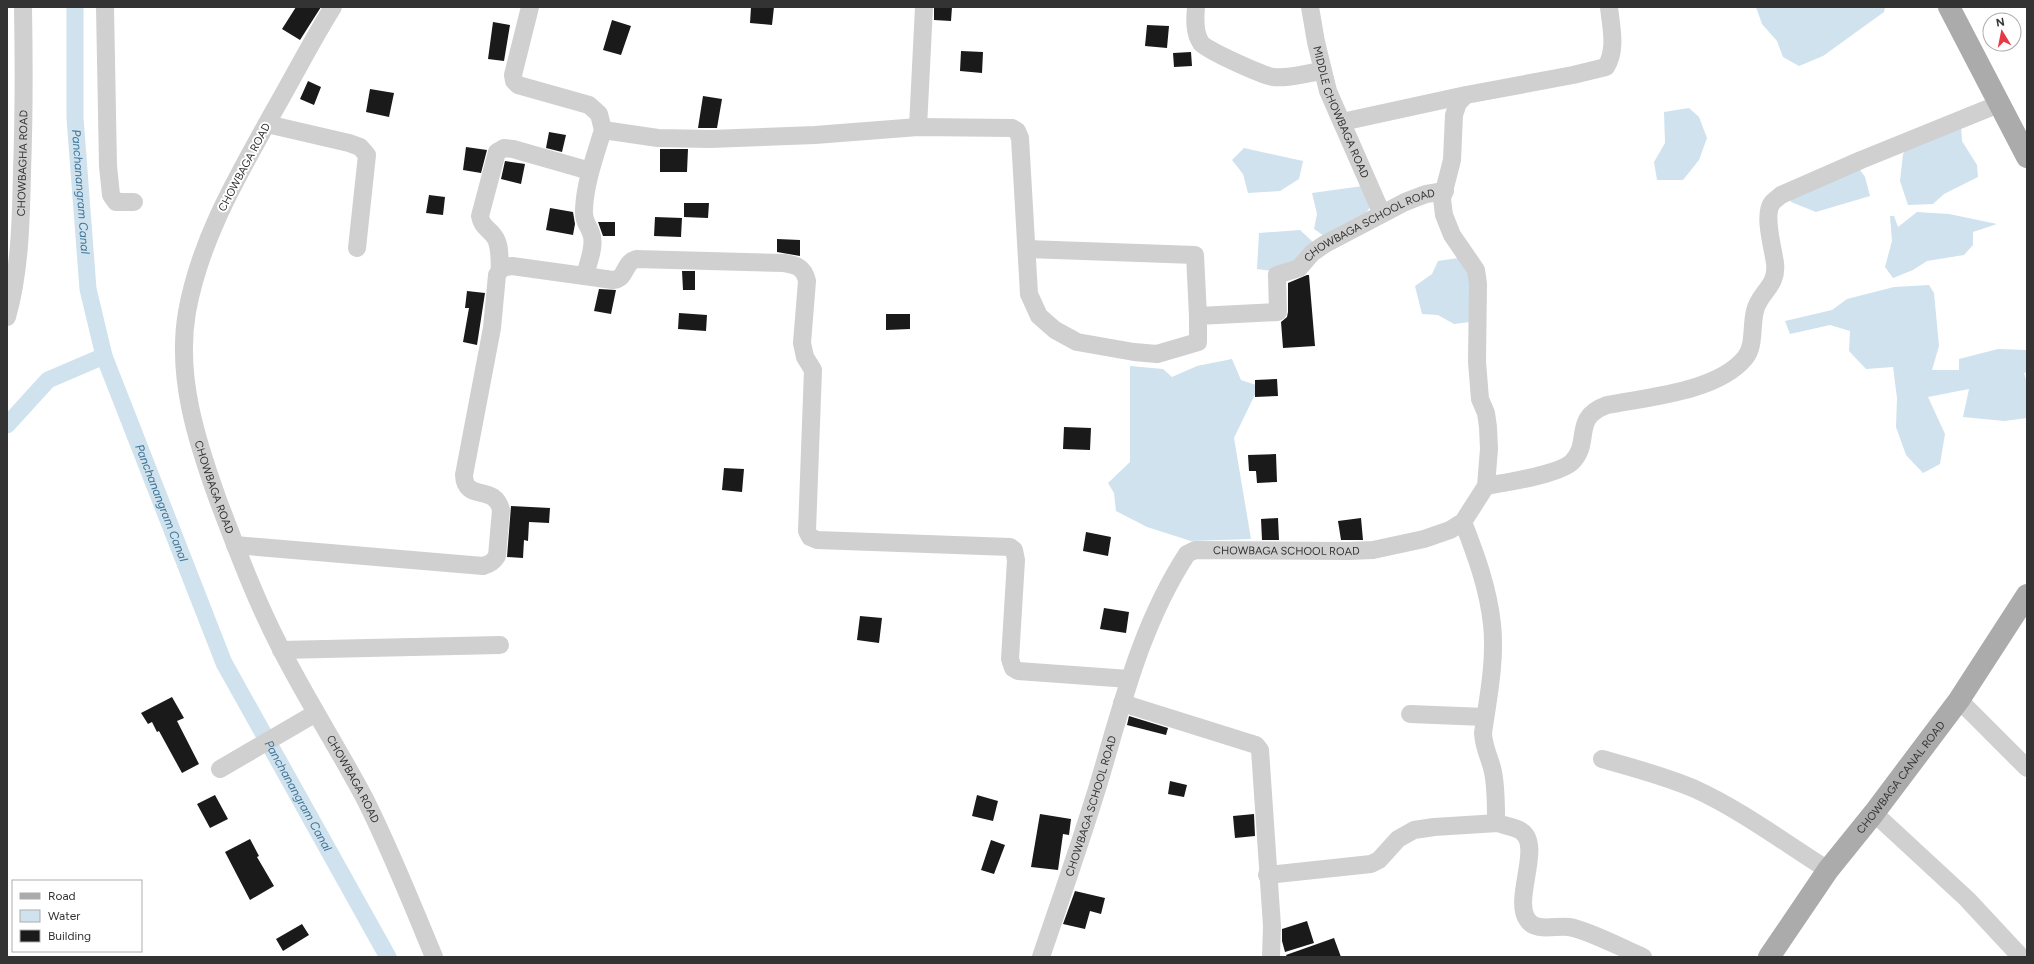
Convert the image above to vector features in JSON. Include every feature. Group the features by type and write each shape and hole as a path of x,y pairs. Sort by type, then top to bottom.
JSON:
{"main road":[{"path":"1949,7 2027,157"},
{"name":"CHOWBAGA CANAL ROAD","path":"1770,957 1828,870 1874,813 1959,700 2027,595"}],"street":[{"name":"CHOWBAGHA ROAD","path":"7,317 18,254 22,197 24,79 23,7"},
{"path":"105,7 108,166 111,195 116,202 134,202"},
{"name":"CHOWBAGA ROAD","path":"333,7 230,188 202,252 187,312 183,352 185,386 195,430 210,478 253,591 281,650 381,832 434,957"},
{"path":"530,7 513,75 514,81 518,85 590,105 598,114 603,130 590,172 584,210 584,219 591,233 592,242 585,275"},
{"path":"918,127 924,7"},
{"path":"1196,7 1196,29 1202,44 1222,55 1264,75 1274,77 1322,70"},
{"name":"MIDDLE CHOWBAGA ROAD","path":"1310,7 1322,70 1328,90 1382,214"},
{"path":"1342,122 1606,67 1611,59 1613,48 1609,7"},
{"name":"CHOWBAGA SCHOOL ROAD","path":"1041,957 1100,781 1129,679 1157,606 1184,558 1191,551 1348,552 1373,550 1424,539 1450,530 1464,522 1486,486 1489,449 1488,427 1478,389 1476,348 1478,284 1476,270 1452,235 1444,215 1442,199 1452,160 1454,115 1458,103 1466,95"},
{"path":"1486,486 1562,469 1573,461 1579,451 1587,418 1594,409 1607,405 1686,390 1708,382 1728,372 1746,358 1751,344 1755,310 1759,301 1772,285 1775,274 1768,217 1771,204 1781,195 1861,160 2000,104"},
{"path":"267,124 349,143 360,147 367,155 357,248"},
{"path":"603,130 658,138 710,139 815,135 918,127 1012,128 1017,131 1020,138 1026,249 1029,294 1039,316 1055,330 1077,342 1134,352 1157,354 1198,342 1195,255 1026,249"},
{"path":"500,270 499,244 495,236 482,224 480,216 497,152 504,148 513,149 590,172"},
{"name":"CHOWBAGA SCHOOL ROAD","path":"1198,316 1278,312 1277,275 1299,268 1312,253 1325,244 1405,202 1426,194 1445,191"},
{"path":"235,545 483,566 493,562 497,556 501,510 499,503 494,496 472,491 468,488 464,482 464,475 492,328 497,275 500,270 504,266 512,266 619,280 623,276 626,265 631,260 636,258 784,262 798,266 805,272 807,281 803,351 813,370 807,531 810,537 817,540 1010,547 1014,550 1016,560 1010,659 1013,668 1018,671 1129,679"},
{"path":"1464,522 1484,579 1492,624 1492,659 1483,733 1484,746 1493,770 1496,818 1498,823"},
{"path":"281,650 500,645"},
{"path":"1959,700 2027,768"},
{"path":"1122,703 1256,745 1260,750 1267,875 1272,926 1271,957"},
{"path":"220,769 316,713"},
{"path":"1410,714 1485,717"},
{"path":"1602,759 1648,771 1696,790 1736,812 1828,870"},
{"path":"1874,813 1967,899 2022,957 2027,954"},
{"path":"1267,875 1371,864 1378,860 1398,839 1414,830 1434,827 1498,823 1521,831 1527,838 1530,848 1524,902 1524,912 1527,920 1537,927 1578,929 1643,957"}],"water":[{"path":"1756,7 1885,7 1884,12 1823,56 1799,66 1783,57 1777,41 1762,24"},
{"path":"1689,108 1699,117 1707,138 1699,160 1683,180 1657,180 1654,162 1665,143 1664,112"},
{"path":"1961,126 1962,141 1977,165 1978,177 1944,194 1933,204 1908,205 1900,181 1903,154 1910,143"},
{"path":"1244,148 1303,161 1299,179 1280,191 1248,193 1243,174 1232,160"},
{"path":"1858,167 1865,177 1870,196 1816,212 1791,202 1790,193"},
{"path":"1363,186 1376,200 1357,224 1327,238 1314,229 1317,214 1312,193"},
{"path":"1917,212 1949,214 1997,224 1973,232 1973,245 1964,255 1927,261 1913,270 1893,278 1885,267 1892,241 1890,216 1894,216 1898,227"},
{"path":"1300,230 1313,242 1308,261 1280,272 1257,269 1259,233"},
{"path":"1465,257 1479,273 1470,322 1454,324 1438,315 1422,314 1415,286 1432,274 1438,261"},
{"path":"1929,285 1934,293 1939,346 1932,370 1959,370 1959,359 1998,349 2027,350 2027,372 2024,373 2027,383 2027,418 2004,421 1963,417 1969,389 1928,397 1945,434 1940,464 1923,473 1906,455 1896,427 1897,398 1893,367 1866,369 1849,351 1850,331 1830,325 1790,334 1785,321 1832,310 1847,299 1894,287"},
{"path":"1232,359 1241,380 1259,386 1234,438 1251,539 1191,541 1147,527 1116,511 1114,493 1108,483 1130,462 1130,366 1163,369 1172,377 1197,366"}],"building":[{"path":"296,7 321,7 300,40 282,29"},
{"path":"751,7 774,7 772,25 750,23"},
{"path":"934,7 952,7 951,21 934,20"},
{"path":"612,20 631,26 621,55 603,50"},
{"path":"493,22 510,25 504,61 488,59"},
{"path":"1147,25 1169,26 1167,48 1145,46"},
{"path":"961,51 983,52 982,73 960,71"},
{"path":"1191,52 1192,66 1174,67 1173,53"},
{"path":"308,81 321,87 314,105 300,99"},
{"path":"370,89 394,93 389,117 366,112"},
{"path":"703,96 722,99 717,128 698,128"},
{"path":"549,132 566,135 562,152 546,148"},
{"path":"466,147 487,150 481,173 463,170"},
{"path":"660,149 688,149 687,172 660,172"},
{"path":"505,161 525,164 521,184 501,179"},
{"path":"429,195 445,197 443,215 426,213"},
{"path":"684,203 709,203 708,218 684,217"},
{"path":"550,208 573,212 575,224 573,235 546,230"},
{"path":"655,217 682,218 681,237 654,236"},
{"path":"598,222 615,222 615,236 603,236"},
{"path":"777,239 800,240 800,256 777,252"},
{"path":"682,271 695,271 695,290 683,290"},
{"path":"1309,275 1315,346 1283,348 1281,322 1287,317 1288,312 1288,283"},
{"path":"599,289 616,290 611,314 594,311"},
{"path":"467,291 485,293 477,345 463,342 469,308 465,308"},
{"path":"679,313 707,315 706,331 678,329"},
{"path":"886,314 910,314 910,329 886,330"},
{"path":"1277,379 1278,396 1255,397 1255,380"},
{"path":"1064,427 1091,428 1090,450 1063,449"},
{"path":"1276,454 1277,482 1257,483 1256,471 1249,471 1248,455"},
{"path":"724,468 744,469 742,492 722,490"},
{"path":"511,506 550,508 549,523 529,522 528,541 524,540 523,558 507,557"},
{"path":"1278,518 1279,540 1262,540 1261,519"},
{"path":"1361,518 1363,540 1341,540 1338,521"},
{"path":"1086,532 1111,537 1108,556 1083,551"},
{"path":"1104,608 1129,612 1126,633 1100,629"},
{"path":"860,616 882,618 879,643 857,640"},
{"path":"172,697 184,718 177,721 199,764 182,773 159,731 157,732 152,722 148,724 141,713"},
{"path":"1129,716 1168,728 1166,735 1127,725"},
{"path":"1170,781 1187,785 1184,797 1168,794"},
{"path":"215,795 228,819 210,828 197,804"},
{"path":"977,795 998,801 993,821 972,816"},
{"path":"1040,814 1071,819 1069,835 1063,834 1058,870 1031,867"},
{"path":"1254,814 1255,836 1235,838 1233,816"},
{"path":"250,839 259,856 257,857 274,886 250,900 225,852"},
{"path":"991,840 1005,845 994,874 981,870"},
{"path":"1075,891 1105,898 1101,914 1090,911 1085,929 1063,924"},
{"path":"1307,921 1314,943 1285,952 1282,941 1282,929"},
{"path":"302,924 309,935 283,951 276,939"},
{"path":"1334,938 1341,957 1287,957 1286,955"}],"waterway":[{"name":"Panchanangram Canal","path":"75,7 75,118 88,289 104,356 224,663 388,957"},
{"path":"7,425 48,380 104,356"}]}
